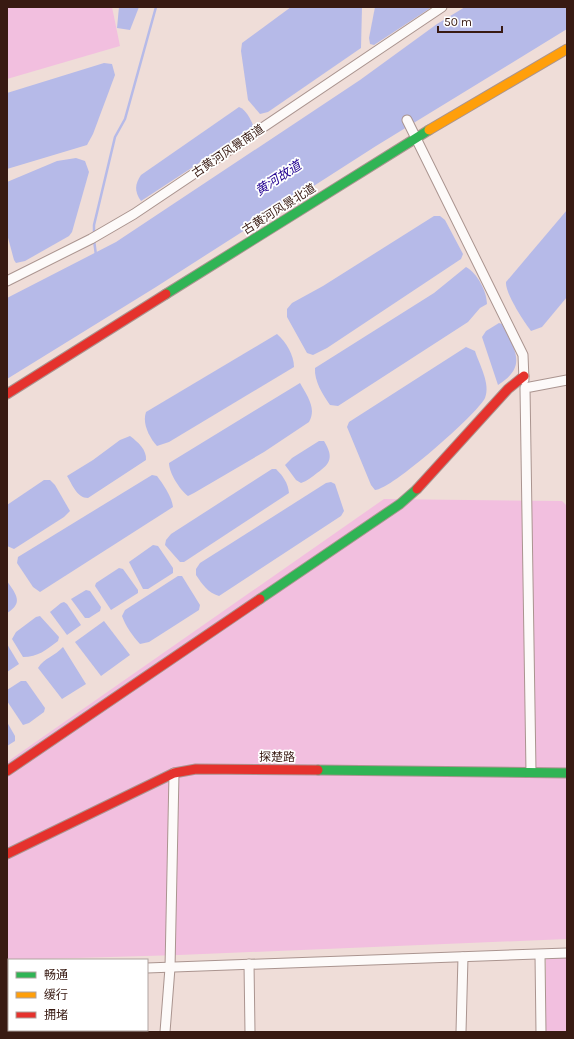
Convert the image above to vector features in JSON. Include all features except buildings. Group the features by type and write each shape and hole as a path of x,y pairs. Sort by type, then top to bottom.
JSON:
{"street":[{"name":"古黄河风景南道","path":"7,281 94,237 134,214 442,7"},
{"name":"古黄河风景北道","path":"7,394 417,137 567,49"},
{"path":"407,120 417,137 523,355 525,388 531,772"},
{"path":"7,771 400,504 426,482 508,389 524,376"},
{"path":"525,388 567,380"},
{"name":"探楚路","path":"7,854 153,782 174,773 196,768 567,773"},
{"path":"165,1032 170,968 174,773"},
{"path":"148,968 567,953"},
{"path":"540,955 541,1032"},
{"path":"461,1032 463,957"},
{"path":"249,964 250,1032"}],"shaded area":[{"path":"7,7 112,7 120,46 7,79"},
{"path":"384,499 562,501 567,506 567,939 179,955 7,960 7,762"},
{"path":"546,958 567,958 567,1032 546,1032"},
{"path":"7,979 8,1031 118,1031 118,1032 7,1032"}],"water":[{"path":"119,7 139,7 130,30 117,28"},
{"path":"291,7 362,7 361,48 268,112 260,114 248,100 241,51 242,43"},
{"path":"375,7 432,7 374,45 370,44 369,38"},
{"name":"黄河故道","path":"465,7 567,7 567,29 376,146 156,287 7,379 7,298 116,242 360,80 437,24"},
{"path":"104,63 112,64 115,75 93,134 87,145 7,169 7,93"},
{"path":"239,107 246,112 249,117 253,125 251,129 141,201 137,194 136,188 137,181 141,175"},
{"path":"76,158 85,161 89,172 72,232 69,236 25,261 16,263 7,234 7,182 57,161"},
{"path":"567,210 567,297 542,327 531,331 508,293 506,282"},
{"path":"434,216 440,216 445,220 463,254 461,259 327,348 313,355 307,353 287,317 287,309 292,303 323,286"},
{"path":"466,267 474,273 481,283 487,299 487,304 480,308 468,322 338,406 330,405 317,383 315,368 434,293"},
{"path":"499,323 502,324 511,342 516,357 516,364 513,371 507,378 498,385 482,337 486,331"},
{"path":"277,334 289,349 293,358 294,367 169,442 157,446 147,430 145,421 146,412"},
{"path":"466,347 475,351 482,368 487,387 485,398 479,407 467,419 433,450 398,478 384,487 375,490 371,485 347,427 349,422"},
{"path":"300,383 312,407 309,422 264,452 188,496 178,486 169,467 169,463"},
{"path":"130,436 139,444 145,453 146,460 88,498 81,496 67,476 93,460 120,440"},
{"path":"319,441 324,441 329,451 330,459 326,466 301,483 296,480 285,465 292,458"},
{"path":"272,469 276,469 283,477 288,486 289,493 184,562 180,562 165,545 166,540 171,534"},
{"path":"152,475 157,476 171,499 173,507 40,592 33,587 17,563 18,557"},
{"path":"44,480 50,480 55,485 70,511 64,517 14,549 7,546 7,505"},
{"path":"331,482 335,484 344,511 341,516 219,596 212,593 203,585 196,575 196,569 200,563 326,483"},
{"path":"153,545 158,546 173,568 173,573 148,589 143,589 129,562"},
{"path":"119,568 123,569 138,590 138,593 111,610 95,586 96,583"},
{"path":"178,576 182,576 200,605 199,610 149,642 140,644 130,631 122,616 125,610"},
{"path":"7,581 17,598 17,602 15,606 7,613"},
{"path":"86,590 90,591 101,607 100,611 89,618 85,618 71,599"},
{"path":"64,602 67,604 81,625 67,635 50,612"},
{"path":"40,616 59,637 58,641 38,654 23,657 12,639 16,632 36,617"},
{"path":"104,621 130,655 101,676 75,642"},
{"path":"7,644 19,664 7,672"},
{"path":"63,647 86,684 62,699 38,668 43,662"},
{"path":"21,681 26,681 45,708 44,712 29,723 23,725 7,701 7,690"},
{"path":"7,722 15,736 15,741 7,746"}],"waterway":[{"path":"94,235 94,225 115,137 125,119 156,7"},
{"path":"94,240 96,255"}],"traffic: fast":[{"path":"166,294 429,130"},
{"path":"260,599 400,504 417,489"},
{"path":"318,770 567,773"}],"traffic: slow":[{"path":"429,130 567,49"}],"traffic: jam":[{"path":"7,394 166,294"},
{"path":"417,489 508,389 524,376"},
{"path":"7,771 260,599"},
{"path":"7,854 174,773 196,769 318,770"}]}
